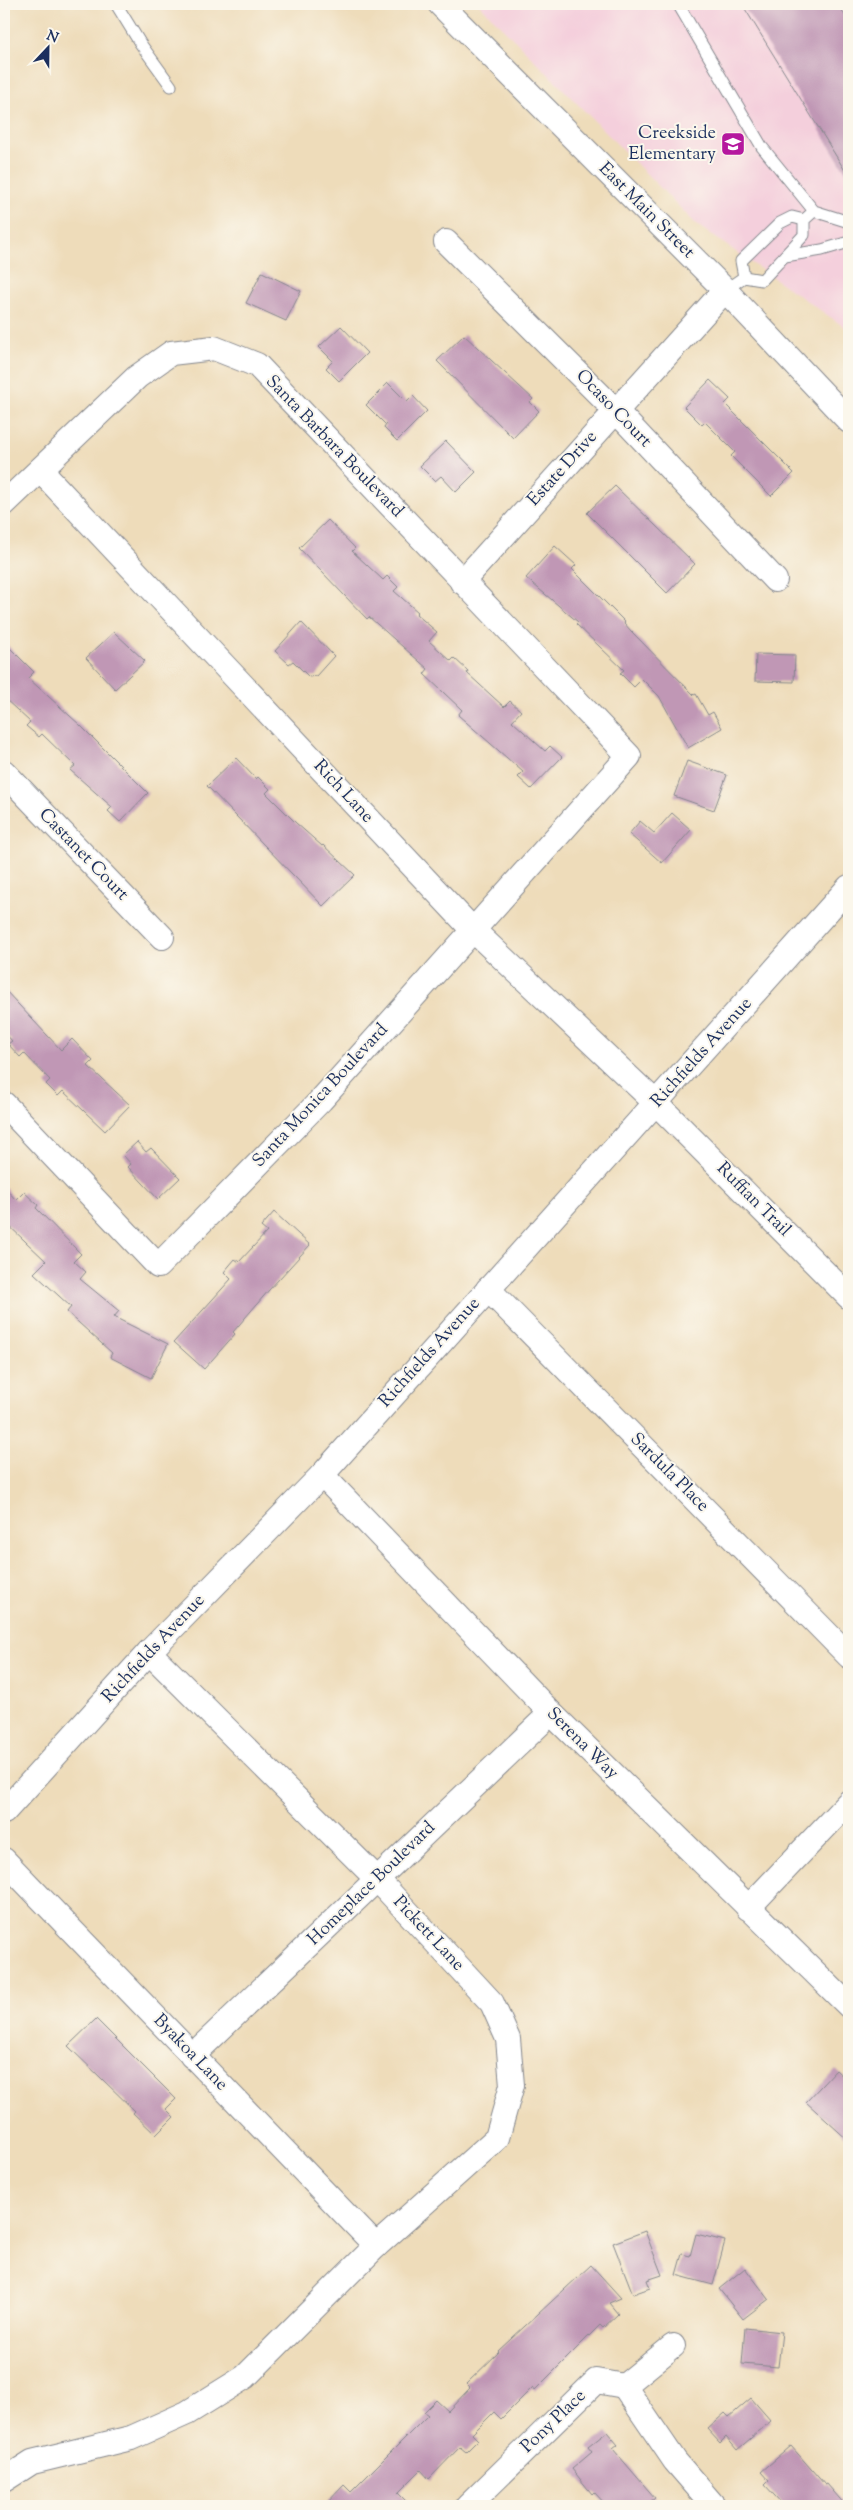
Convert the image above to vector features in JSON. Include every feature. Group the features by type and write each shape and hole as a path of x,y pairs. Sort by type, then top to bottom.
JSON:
{"street":[{"name":"East Main Street","path":"440,4 735,283 849,421"},
{"name":"Ocaso Court","path":"446,242 616,411 776,580"},
{"name":"Estate Drive","path":"462,582 616,411 735,283"},
{"name":"Santa Barbara Boulevard","path":"4,504 137,377 171,353 214,348 257,365 629,756"},
{"name":"Rich Lane","path":"40,470 472,929 657,1104"},
{"name":"Santa Monica Boulevard","path":"4,1104 158,1266 321,1100 472,929 629,756"},
{"name":"Castanet Court","path":"4,772 162,937"},
{"name":"Richfields Avenue","path":"4,1812 149,1652 322,1475 657,1104 849,887"},
{"name":"Ruffian Trail","path":"657,1104 845,1283"},
{"name":"Sardula Place","path":"488,1289 849,1656"},
{"name":"Serena Way","path":"322,1475 551,1713 849,2006"},
{"name":"Pickett Lane","path":"4,2480 32,2462 131,2438 196,2408 245,2377 376,2246 497,2138 512,2085 508,2039 492,2003 377,1879 149,1652"},
{"name":"Homeplace Boulevard","path":"192,2056 551,1713"},
{"path":"748,1908 849,1802"},
{"name":"Byakoa Lane","path":"4,1860 376,2246"},
{"path":"673,2346 624,2386 675,2461 714,2506"},
{"name":"Pony Place","path":"468,2506 596,2381 624,2386"}],"lane":[{"path":"116,4 140,43 171,86"},
{"path":"678,4 762,147 814,211 849,222"},
{"path":"804,220 792,217 780,223 741,261 735,283 762,280 804,235 804,220 814,211"},
{"path":"785,256 822,250 849,242"}],"shaded area":[{"name":"Creekside Elementary","path":"479,4 849,4 849,330 697,225"}],"building":[{"path":"742,4 838,4 849,22 849,177"},
{"path":"262,272 301,291 286,321 246,303"},
{"path":"341,326 367,353 339,381 326,368 333,361 319,347"},
{"path":"464,335 533,399 530,402 539,411 513,438 437,361"},
{"path":"710,380 730,399 725,404 794,473 771,496 731,456 735,452 705,422 702,425 684,407"},
{"path":"388,383 407,402 413,396 427,411 397,441 384,428 386,425 366,405"},
{"path":"446,441 476,472 456,492 441,476 435,481 420,466"},
{"path":"615,486 695,564 667,593 587,513"},
{"path":"328,520 355,548 352,551 383,580 387,576 398,587 394,591 437,632 429,641 451,661 454,658 468,671 467,673 504,707 510,701 521,711 512,721 545,751 550,746 562,757 531,789 518,777 523,772 458,715 462,710 424,674 428,669 369,617 367,619 299,548"},
{"path":"555,546 576,565 572,569 625,622 631,631 694,695 696,694 708,715 713,712 722,728 688,748 659,696 642,679 634,687 620,673 624,670 576,624 578,622 526,578"},
{"path":"301,622 334,656 316,676 309,677 293,661 289,664 275,651"},
{"path":"114,632 145,661 115,689 86,658"},
{"path":"4,642 34,672 28,678 80,725 148,793 120,822 108,811 112,807 70,770 75,766 42,734 39,737 26,726 30,722 4,698"},
{"path":"756,654 795,655 794,682 755,681"},
{"path":"236,758 256,779 258,777 270,789 266,793 296,823 355,875 323,906 207,786"},
{"path":"687,761 727,775 714,810 674,796"},
{"path":"672,813 691,830 662,863 629,834 640,821 654,833"},
{"path":"4,989 61,1050 72,1039 93,1061 88,1066 130,1105 105,1131 63,1091 58,1096 46,1084 50,1080 24,1053 20,1057 8,1044 12,1041 4,1032"},
{"path":"137,1142 146,1152 151,1148 180,1178 158,1199 128,1167 131,1164 123,1155"},
{"path":"4,1187 16,1200 24,1192 38,1205 36,1208 81,1254 74,1261 86,1272 80,1279 119,1311 114,1317 168,1344 151,1378 110,1357 112,1353 67,1312 71,1307 34,1273 46,1261 4,1221"},
{"path":"274,1212 310,1245 233,1332 235,1334 204,1369 174,1342 231,1279 224,1272 235,1259 239,1262 267,1232 261,1227"},
{"path":"96,2019 176,2099 166,2109 174,2117 156,2135 133,2113 135,2111 68,2046"},
{"path":"836,2070 849,2082 849,2141 806,2102"},
{"path":"645,2231 662,2275 647,2280 650,2288 633,2294 613,2243"},
{"path":"696,2234 725,2241 713,2285 676,2275 682,2254 690,2256"},
{"path":"591,2265 621,2298 609,2303 618,2314 603,2328 600,2325 535,2390 533,2387 501,2419 494,2412 472,2434 478,2440 466,2452 460,2447 429,2479 421,2470 398,2493 411,2506 324,2506 344,2485 351,2492 428,2415 424,2412 436,2400 448,2411 470,2388 466,2384 498,2351"},
{"path":"745,2268 769,2299 743,2319 719,2289"},
{"path":"745,2328 782,2332 778,2367 742,2364"},
{"path":"751,2398 771,2421 737,2450 726,2437 720,2443 707,2429 725,2413 729,2417"},
{"path":"607,2432 618,2445 613,2449 655,2498 645,2506 607,2506 594,2492 592,2494 572,2469 592,2452 588,2447"},
{"path":"791,2446 846,2506 784,2506 765,2485 769,2481 761,2472"}],"place":[{"name":"Creekside Elementary","path":"733,144"}]}
